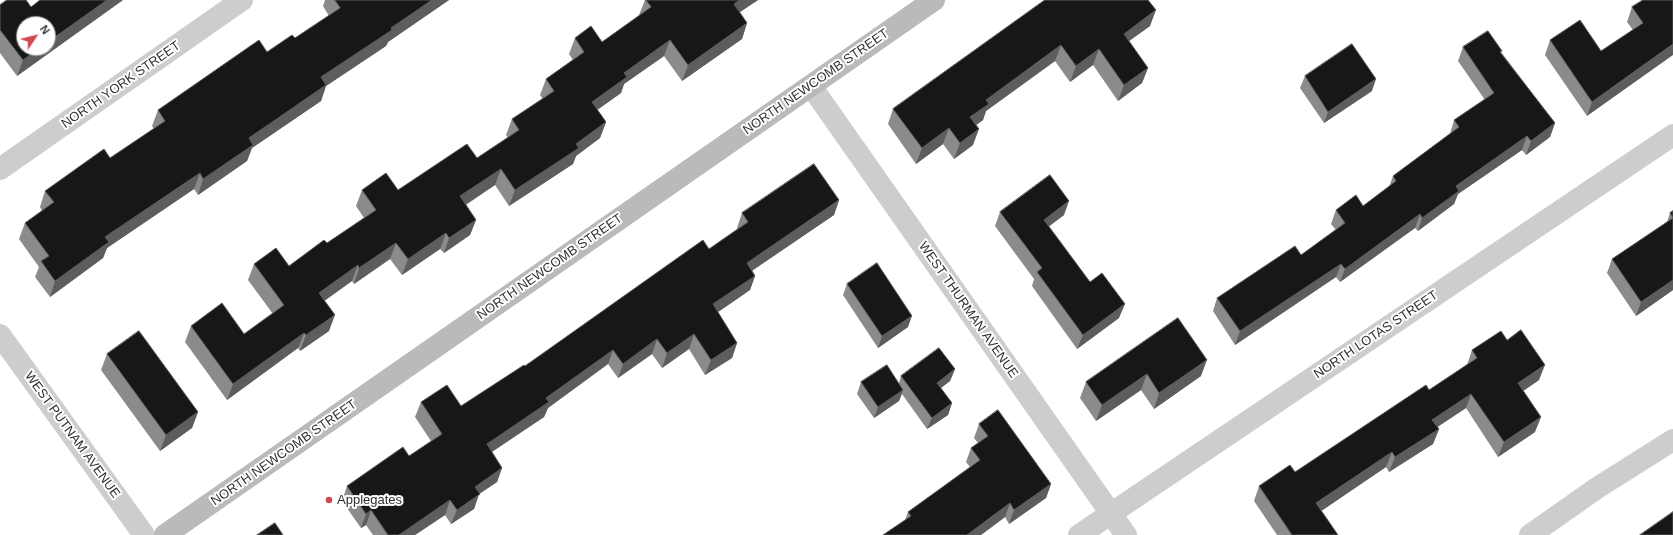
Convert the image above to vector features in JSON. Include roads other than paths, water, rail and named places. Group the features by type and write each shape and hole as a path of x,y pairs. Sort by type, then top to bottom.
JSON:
{"main road":[{"name":"NORTH NEWCOMB STREET","path":"165,535 934,0"}],"street":[{"name":"NORTH YORK STREET","path":"0,169 242,0"},
{"name":"WEST THURMAN AVENUE","path":"811,86 1126,535"},
{"name":"NORTH LOTAS STREET","path":"1079,535 1673,135"},
{"name":"WEST PUTNAM AVENUE","path":"0,335 144,535"},
{"path":"1530,535 1597,488 1673,440"}],"place":[{"name":"Applegates","path":"329,500"}]}
